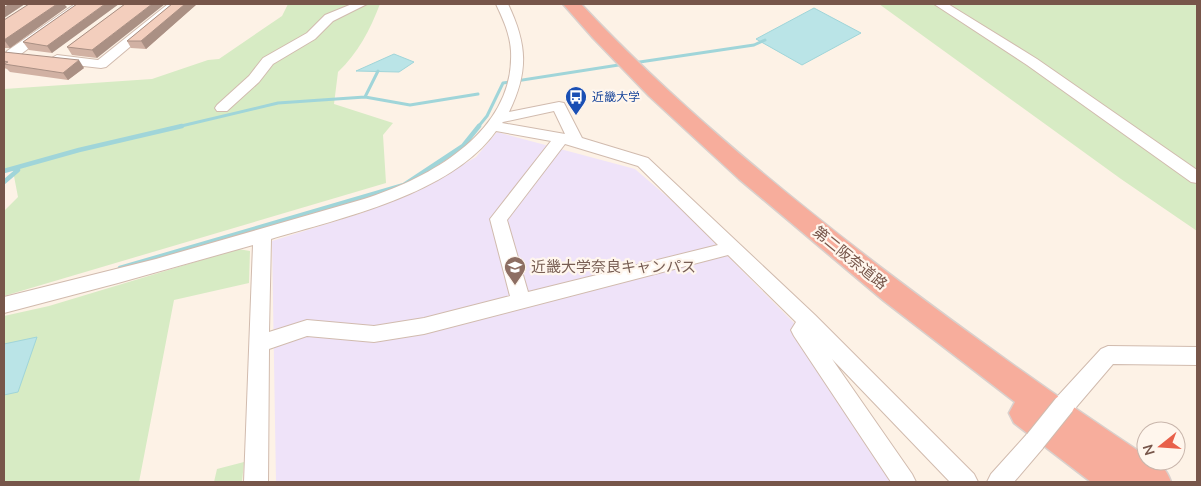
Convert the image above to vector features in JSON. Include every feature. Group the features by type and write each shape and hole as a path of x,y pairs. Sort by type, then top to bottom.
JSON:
{"highway":[{"name":"第二阪奈道路","path":"558,4 607,60 643,96 760,203 847,276 971,373 1119,482"},
{"name":"第二阪奈道路","path":"572,4 620,56 704,137 865,271 984,362 1154,482"}],"street":[{"path":"8,53 82,4"},
{"path":"70,48 51,58 101,64 175,4"},
{"path":"222,108 254,79 268,61 311,36 329,18 361,4"},
{"path":"4,305 73,289 262,236 391,196 450,166 497,122 506,104 518,66 518,45 512,22 502,4"},
{"path":"940,4 1032,62 1197,178"},
{"path":"8,53 29,56"},
{"path":"497,122 559,106 569,140"},
{"path":"497,122 569,140 643,162 808,321 966,482"},
{"path":"521,301 498,219 569,140"},
{"path":"256,482 262,236"},
{"path":"259,344 306,328 374,334 424,326 731,248"},
{"path":"808,321 801,330 904,482"},
{"path":"999,482 1108,355 1197,356"}],"shaded area":[{"name":"近畿大学奈良キャンパス","path":"497,132 635,169 678,206 801,330 904,482 276,482 272,241 362,213 425,187 476,157"}],"green space":[{"path":"288,4 380,4 363,41 338,72 334,104 393,123 383,135 386,183 4,296 4,211 18,197 13,171 4,171 4,89 152,79 208,60 219,59 282,16"},
{"path":"879,4 1197,4 1197,231 1121,179"},
{"path":"238,249 250,251 249,283 174,300 139,482 4,482 4,316 49,306"},
{"path":"244,462 242,482 214,482 217,469"}],"water":[{"path":"814,8 861,33 802,65 756,39"},
{"path":"394,54 414,62 399,72 356,71"},
{"path":"37,337 18,392 4,395 4,344"}],"building":[{"path":"29,4 57,4 4,40 4,20"},
{"path":"77,4 105,4 47,46 23,42"},
{"path":"125,4 152,4 92,50 67,47"},
{"path":"172,4 185,4 141,41 127,41"},
{"path":"4,52 79,60 63,73 4,64 8,62 4,61"}],"waterway":[{"path":"633,63 754,45 765,40"},
{"path":"478,127 487,116 503,83 625,64"},
{"path":"365,97 378,71"},
{"path":"365,97 410,105 478,94"},
{"path":"177,127 278,103 365,97"},
{"path":"4,171 79,150 182,126"},
{"path":"120,268 404,185 463,146 479,126"},
{"path":"4,182 18,170"}],"place":[{"name":"近畿大学","path":"576,116"},
{"name":"近畿大学奈良キャンパス","path":"515,286"}]}
